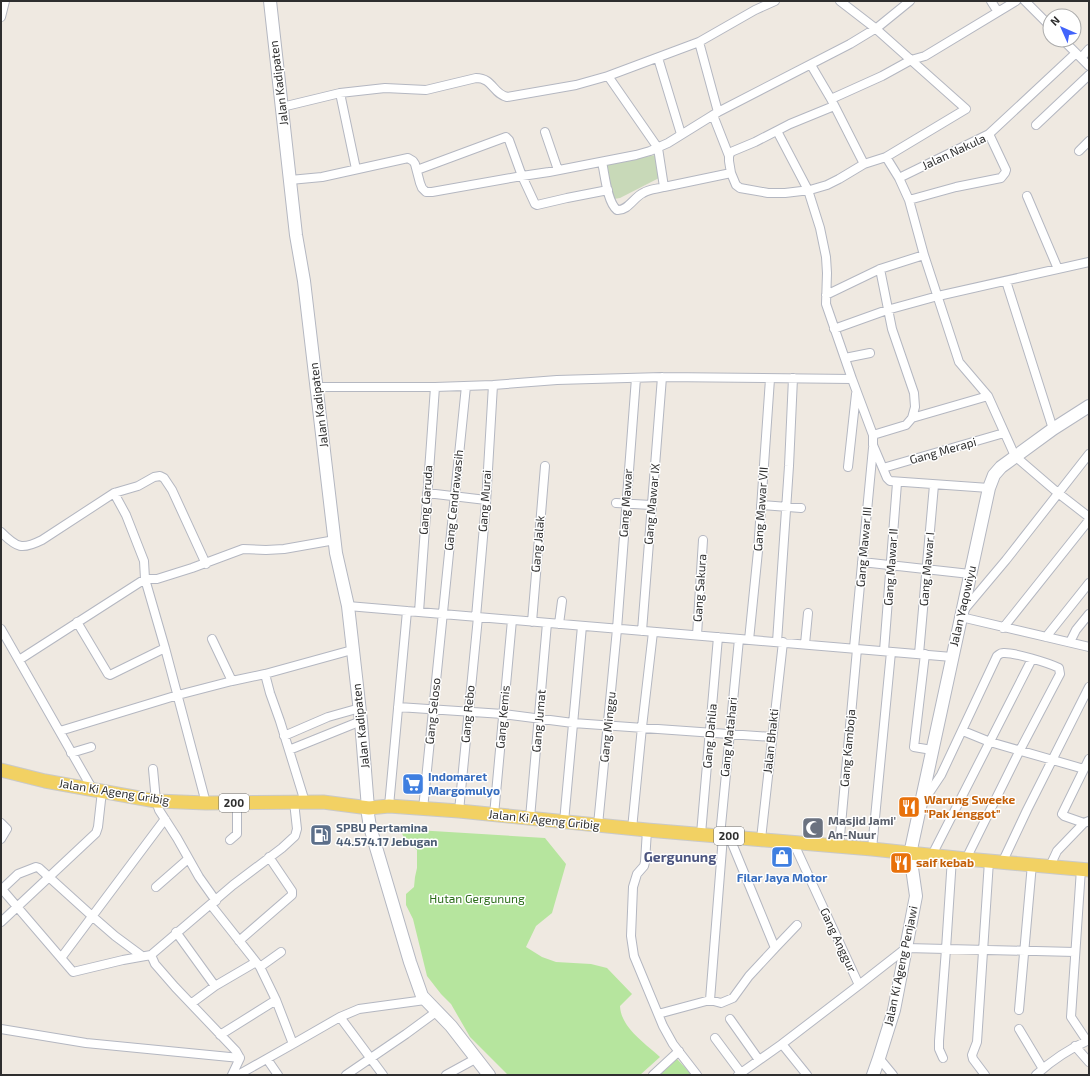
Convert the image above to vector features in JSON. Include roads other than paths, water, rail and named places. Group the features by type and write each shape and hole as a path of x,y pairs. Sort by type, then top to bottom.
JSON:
{"main road":[{"name":"Jalan Ki Ageng Gribig","path":"2,773 156,801 206,803 323,802 368,810 389,806 423,808 632,829 872,849 989,862 1032,864 1085,870"}],"street":[{"path":"1,17 5,1"},
{"name":"Jalan Kadipaten","path":"270,1 296,236 304,281 318,386 336,552 348,606 360,708 370,827 420,992 425,1000 451,1026 489,1075"},
{"path":"282,107 340,93 385,88 426,90 476,78 481,78 488,81 501,95 511,97 592,81 699,42 755,10 775,1"},
{"path":"699,42 716,114 736,185 740,188 768,193 808,190 833,182 864,164 886,157 966,109 875,28 840,1"},
{"path":"290,180 322,177 408,158 413,161 422,188 426,192 558,170 636,155 668,143 680,134 716,114 859,39 910,1"},
{"path":"991,1 998,12"},
{"path":"729,156 733,151 832,103 911,60 929,54 1016,1"},
{"path":"1025,1 1042,18"},
{"path":"1071,48 1089,66"},
{"path":"989,134 1078,55 1089,49"},
{"path":"658,58 680,134"},
{"path":"811,65 864,164"},
{"path":"1036,124 1089,75"},
{"path":"608,76 658,148 664,187"},
{"path":"340,93 356,170"},
{"path":"777,131 808,190 820,228 825,251 827,273 826,304 873,435 902,426 912,418 988,396"},
{"path":"545,132 558,170"},
{"name":"Jalan Nakula","path":"899,178 989,134 1006,170 1004,176 1001,178 956,187 909,200"},
{"path":"417,170 506,137 509,140 533,202 537,205 608,190"},
{"path":"1079,150 1089,142"},
{"path":"886,157 899,178 909,200 924,254 959,362 988,396 1015,456 1089,517"},
{"path":"602,162 613,205 620,211 649,190 732,173"},
{"path":"1027,196 1058,269"},
{"path":"826,295 880,268 924,254"},
{"path":"834,328 887,310 938,296 1006,282 1089,262"},
{"path":"880,268 887,310 893,333 914,393 915,407 912,418"},
{"path":"1006,282 1054,429"},
{"path":"845,358 870,353"},
{"path":"318,386 435,387 493,385 557,380 662,377 852,379"},
{"name":"Gang Mawar IX","path":"642,631 662,377"},
{"name":"Gang Mawar","path":"618,629 636,378"},
{"name":"Gang Mawar VII","path":"749,640 770,378"},
{"name":"Jalan Bhakti","path":"761,839 780,642 794,378"},
{"name":"Gang Murai","path":"477,617 493,385"},
{"name":"Gang Cendrawasih","path":"443,614 466,386"},
{"name":"Gang Garuda","path":"419,612 435,387"},
{"path":"848,467 856,391"},
{"name":"Jalan Yaqowiyu","path":"910,854 989,488 994,475 997,470 1015,456 1089,406"},
{"name":"Gang Merapi","path":"883,468 1004,433"},
{"name":"Gang Mawar III","path":"856,649 873,435"},
{"path":"873,445 890,482 989,488"},
{"path":"1089,454 962,614 1003,628 1089,647"},
{"name":"Gang Jalak","path":"532,622 545,466"},
{"path":"1,532 11,542 25,547 29,546 42,540 114,493 138,486 157,476 164,478 172,490 206,564"},
{"name":"Gang Mawar II","path":"872,849 887,651 897,483"},
{"name":"Gang Mawar I","path":"932,750 914,748 922,654 926,569 934,485"},
{"path":"114,493 126,515 144,560 145,579 178,695 206,803"},
{"path":"427,493 486,500"},
{"path":"616,503 652,505"},
{"path":"761,505 801,508"},
{"path":"1003,628 1089,520"},
{"path":"19,660 145,579 157,579 206,564 243,549 284,549 335,540"},
{"name":"Gang Sakura","path":"697,635 703,540"},
{"path":"862,562 970,574"},
{"path":"1046,637 1089,584"},
{"path":"559,624 562,601"},
{"path":"348,606 952,657"},
{"path":"389,806 407,611"},
{"path":"805,644 808,613"},
{"name":"Gang Seloso","path":"423,808 443,614"},
{"path":"1070,642 1076,630 1089,614"},
{"name":"Gang Rebo","path":"459,811 477,617"},
{"name":"Gang Kemis","path":"494,815 512,620"},
{"path":"77,622 110,675 165,648"},
{"name":"Gang Jumat","path":"530,818 548,623"},
{"path":"564,822 582,626"},
{"path":"1,629 60,731 71,753 97,790 98,827 96,833 1,922"},
{"name":"Gang Minggu","path":"598,825 618,629"},
{"path":"632,829 653,632"},
{"name":"Gang Dahlia","path":"701,834 718,637"},
{"path":"212,639 232,681"},
{"name":"Gang Matahari","path":"710,1000 724,836 730,734 739,639"},
{"name":"Gang Kamboja","path":"839,847 856,649"},
{"path":"60,731 178,695 265,674 352,650"},
{"path":"919,809 938,780 997,656 1003,653 1032,659 1058,667 1060,672 966,859"},
{"path":"932,855 1032,659"},
{"path":"142,956 115,936 36,867 18,874 1,888 72,972 115,961 151,955 176,932 290,841 297,833 299,802 289,750 265,674"},
{"path":"1002,863 1089,687"},
{"path":"398,707 469,713 503,714 573,723 608,724 772,737"},
{"path":"284,736 328,717 360,708"},
{"path":"289,750 361,721"},
{"path":"962,731 1019,752 1084,769"},
{"path":"71,753 91,748"},
{"path":"1050,866 1057,851 1086,822 1064,816 1062,814 1089,759"},
{"path":"153,769 156,801 159,810 177,838 214,903 239,941 258,964 276,1000 293,1044"},
{"path":"230,840 237,834 237,803"},
{"path":"61,958 165,819"},
{"path":"1,823 7,829 1,839"},
{"path":"647,830 645,862 644,866 637,874 633,887 631,936 634,956 658,1014 673,1044 697,1075"},
{"path":"724,836 775,948"},
{"name":"Gang Anggur","path":"793,842 859,985 906,948"},
{"name":"Jalan Ki Ageng Penjawi","path":"873,1075 880,1058 894,1010 916,896 910,854"},
{"path":"239,941 292,895 292,891 270,857"},
{"path":"943,1058 939,1049 939,1041 952,858"},
{"path":"156,887 188,859"},
{"path":"986,1075 973,1059 972,1055 977,1042 989,862"},
{"path":"1019,1010 1032,864"},
{"path":"1036,1075 1050,1062 1075,1046 1088,1041 1071,1017 1075,952 1085,870"},
{"path":"658,1014 710,1000 721,1003 733,998 749,976 797,926"},
{"path":"176,932 215,986"},
{"path":"906,948 1075,952"},
{"path":"192,1004 215,986 281,952"},
{"path":"151,955 155,964 236,1051 240,1058"},
{"path":"715,1038 740,1074 859,985"},
{"path":"220,1035 276,1000"},
{"path":"238,1075 340,1017 359,1009 425,1000"},
{"path":"346,1075 436,1012"},
{"path":"340,1017 383,1075"},
{"path":"730,1019 759,1060"},
{"path":"1,1029 86,1043 240,1058"},
{"path":"1019,1029 1043,1069"},
{"path":"782,1044 807,1075"},
{"path":"1075,1046 1089,1062"},
{"path":"654,1075 679,1051"},
{"path":"232,1075 240,1058"},
{"path":"446,1075 477,1058"},
{"path":"880,1058 893,1075"},
{"path":"267,1059 278,1075"}],"place":[{"name":"Indomaret Margomulyo","path":"413,784"},
{"name":"Warung Sweeke \"Pak Jenggot\"","path":"909,807"},
{"name":"Masjid Jami' An-Nuur","path":"813,828"},
{"name":"SPBU Pertamina 44.574.17 Jebugan","path":"321,835"},
{"name":"Filar Jaya Motor","path":"782,857"},
{"name":"saif kebab","path":"901,863"}],"district":[{"name":"Gergunung","path":"680,857"}],"park label":[{"name":"Hutan Gergunung","path":"477,899"}]}
